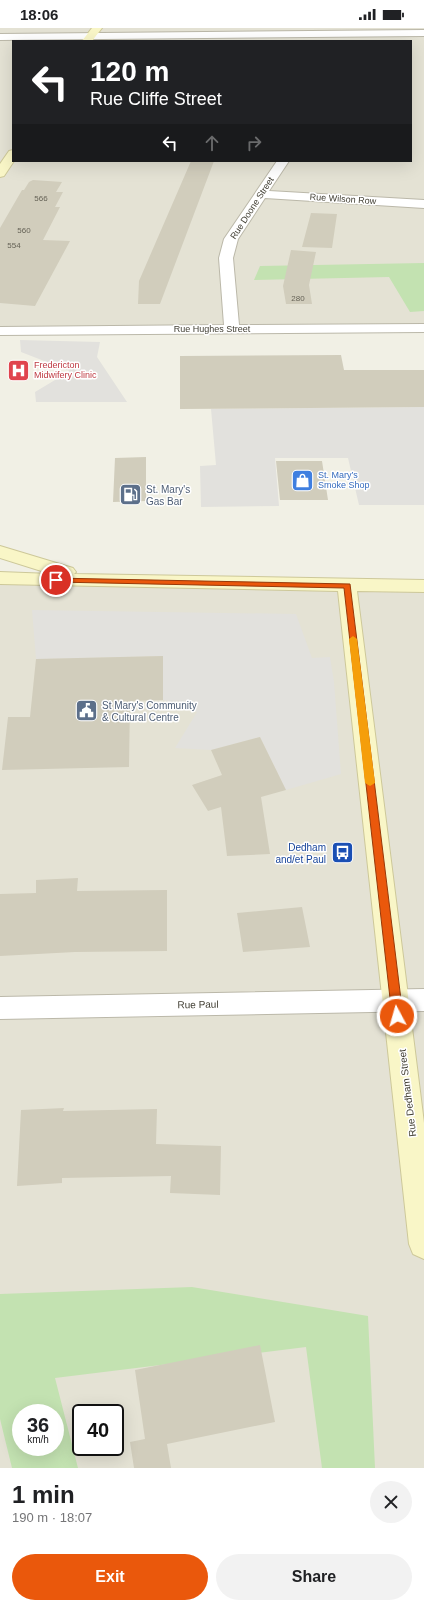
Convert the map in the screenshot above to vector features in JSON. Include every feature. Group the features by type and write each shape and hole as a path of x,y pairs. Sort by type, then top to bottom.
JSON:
{"street":[{"path":"0,37 92,35 297,38 424,33"},
{"path":"0,173 12,155"},
{"name":"Rue Doone Street","path":"232,329 226,258 231,239 282,162"},
{"name":"Rue Wilson Row","path":"261,194 424,204"},
{"name":"Rue Hughes Street","path":"0,331 424,328"},
{"path":"0,552 98,581"},
{"path":"0,578 347,586 424,586"},
{"name":"Rue Dedham Street","path":"347,586 424,1244"},
{"name":"Rue Paul","path":"0,1008 424,1000"}],"shaded area":[{"path":"0,28 424,28 424,331 0,331"},
{"path":"20,340 100,342 97,357 127,402 36,402 35,392 70,371 21,352"},
{"path":"424,407 424,505 359,505 348,458 275,458 279,506 201,507 200,466 216,465 211,409"},
{"path":"0,577 424,586 424,1468 0,1468"},
{"path":"32,610 296,614 312,658 330,657 334,682 341,774 286,790 260,737 211,750 175,748 197,712 163,700 163,656 36,659"}],"green space":[{"path":"424,263 424,311 410,312 389,277 254,280 260,266"},
{"path":"192,1287 368,1316 375,1468 322,1468 306,1347 55,1378 62,1404 12,1404 12,1456 64,1456 64,1413 72,1445 72,1456 75,1456 78,1468 12,1468 0,1419 0,1294"}],"building":[{"path":"191,162 214,162 160,304 138,304 139,281"},
{"path":"33,180 62,182 56,192 63,192 55,207 60,207 43,240 70,241 35,306 0,303 0,228 22,190 24,190 29,182"},
{"path":"311,213 337,214 332,248 302,247"},
{"path":"291,250 316,252 309,285 312,304 286,304 283,286"},
{"path":"341,355 344,370 424,370 424,407 180,409 180,356"},
{"path":"146,457 146,501 113,502 115,458"},
{"name":"St. Mary’s Smoke Shop","path":"276,461 322,461 328,500 280,500"},
{"name":"St Mary's Community & Cultural Centre","path":"163,656 163,700 130,701 129,767 2,770 8,717 30,717 36,659"},
{"path":"260,737 286,790 261,797 270,854 227,856 221,807 208,811 192,785 222,775 211,750"},
{"path":"78,878 77,891 167,890 167,951 75,952 0,956 0,894 36,893 36,880"},
{"path":"302,907 310,947 243,952 237,913"},
{"path":"64,1108 63,1111 157,1109 156,1144 221,1146 220,1195 170,1193 171,1176 62,1178 62,1183 17,1186 21,1110"},
{"path":"260,1345 275,1422 167,1444 171,1468 134,1468 130,1442 145,1439 135,1370"}],"slow traffic":[{"path":"353,639 370,783"}],"place":[{"name":"Fredericton Midwifery Clinic","path":"19,370"},
{"name":"St. Mary’s Smoke Shop","path":"302,480"},
{"name":"St. Mary's Gas Bar","path":"131,495"},
{"name":"St Mary's Community & Cultural Centre","path":"87,711"},
{"name":"Dedham and/et Paul","path":"342,853"}],"route":[{"path":"56,580 347,586 397,1016"}]}
